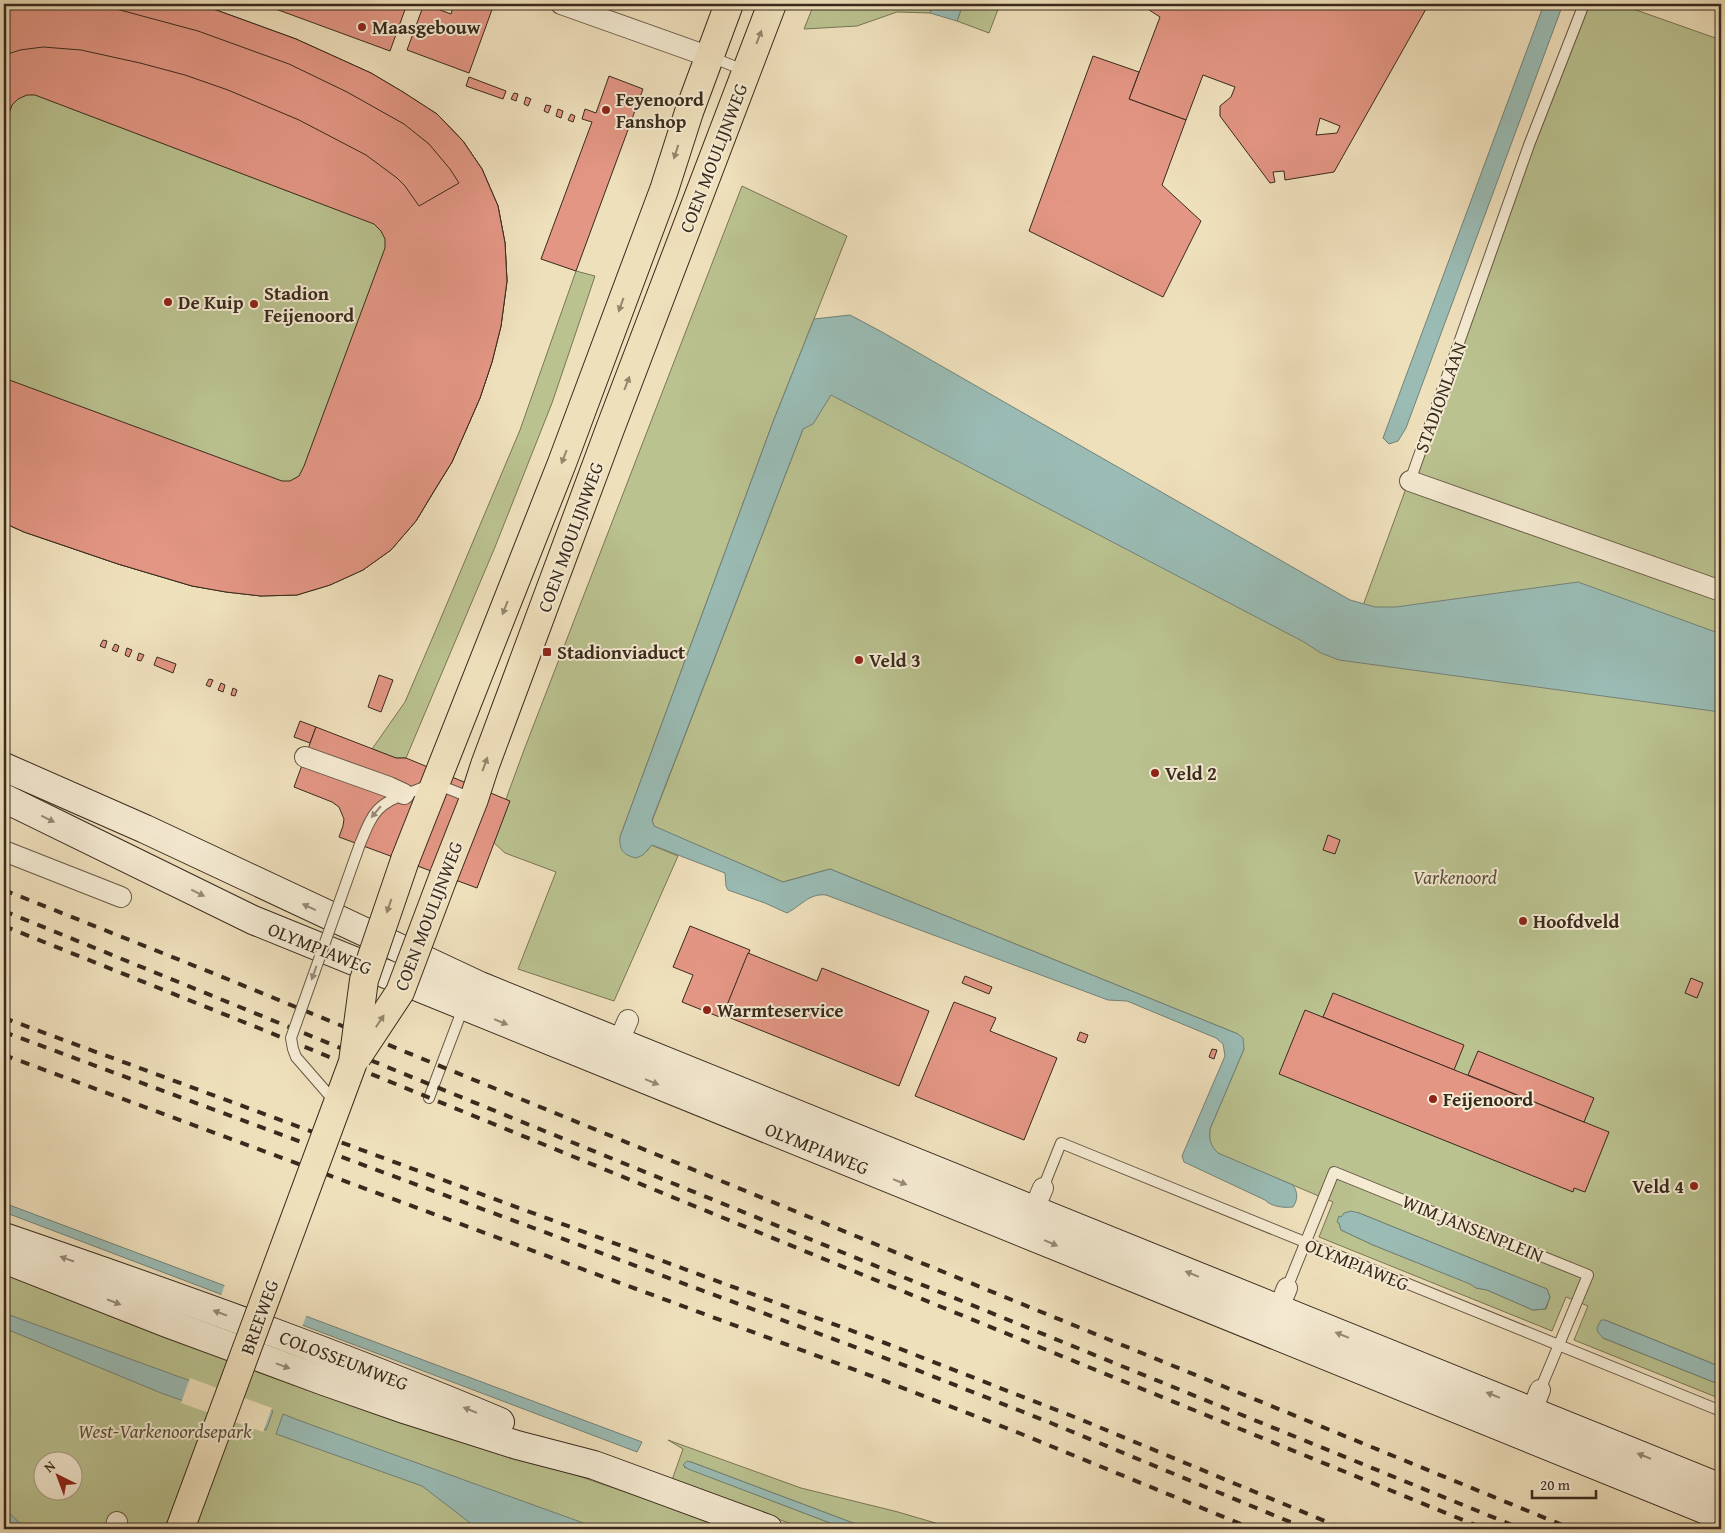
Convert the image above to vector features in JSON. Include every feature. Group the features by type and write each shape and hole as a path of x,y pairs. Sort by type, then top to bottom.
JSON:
{"main road":[{"name":"COEN MOULIJNWEG","path":"338,1104 353,1062 364,980 405,860 562,463 664,190 689,112 729,4"},
{"name":"COEN MOULIJNWEG","path":"353,1062 400,992 474,799 610,428 772,4"},
{"name":"OLYMPIAWEG","path":"4,767 145,829 448,972 1721,1488"},
{"name":"OLYMPIAWEG","path":"4,798 253,920 463,1007 619,1042"},
{"name":"OLYMPIAWEG","path":"253,920 268,887"},
{"name":"BREEWEG","path":"180,1529 338,1104"},
{"name":"COLOSSEUMWEG","path":"4,1237 169,1294 391,1377 557,1446 594,1465"},
{"name":"COLOSSEUMWEG","path":"4,1259 167,1323 333,1384 517,1445 594,1465 768,1529"},
{"name":"OLYMPIAWEG","path":"1532,1412 1721,1516"}],"street":[{"path":"561,4 710,57"},
{"name":"STADIONLAAN","path":"1410,481 1721,591"},
{"path":"305,757 404,794"},
{"path":"4,851 121,897"}],"lane":[{"name":"STADIONLAAN","path":"1410,481 1526,154 1584,4"},
{"path":"710,57 746,71"},
{"path":"338,1104 296,1057 291,1038 368,823 378,808 386,802 434,784 474,799"},
{"path":"429,1098 463,1007"},
{"name":"OLYMPIAWEG","path":"1033,1210 1061,1143 1721,1410"},
{"name":"WIM JANSENPLEIN","path":"1278,1310 1334,1172 1588,1274 1532,1412"}],"green space":[{"name":"Stadion Feijenoord","path":"4,4 196,4 296,39 437,114 463,141 482,169 498,206 505,243 507,281 501,326 480,398 452,462 416,521 261,596 192,586 118,564 24,532 4,523"},
{"path":"814,4 934,4 930,13 897,12 857,26 804,29"},
{"path":"963,4 1000,4 989,33 957,21"},
{"name":"Varkenoord","path":"1584,4 1619,4 1721,40 1721,1367 1605,1320 1603,1338 1721,1385 1721,1399 1574,1340 1588,1306 1566,1297 1552,1331 1319,1237 1333,1202 1217,1153 1211,1145 1210,1129 1244,1049 1238,1034 830,869 783,882 657,828 652,821 803,429 821,351 1354,630","holes":["1359,1213 1547,1289 1550,1297 1546,1309 1533,1310 1373,1245 1341,1230 1339,1223"]},
{"path":"742,186 847,236 773,422 620,837 647,851 651,845 678,856 614,1001 518,969 556,872 505,853 491,840"},
{"path":"576,271 595,276 552,403 495,547 406,758 396,758 372,749 405,702 435,632 520,430"},
{"name":"West-Varkenoordsepark","path":"4,1266 547,1465 732,1529 4,1529"},
{"path":"668,1440 801,1488 898,1512 956,1529 869,1529 691,1462 684,1467 846,1529 805,1529 672,1480 683,1449"}],"water":[{"path":"934,4 963,4 957,21 930,13"},
{"path":"1544,4 1563,4 1406,428 1398,441 1389,444 1383,438"},
{"path":"850,315 1350,600 1375,607 1396,607 1578,582 1721,634 1721,714 1713,711 1339,660 1321,653 1304,642 831,395 813,424 803,429 652,820 654,826 783,882 830,869 1238,1034 1243,1038 1244,1049 1210,1129 1211,1142 1218,1153 1293,1185 1297,1196 1293,1207 1275,1206 1184,1162 1182,1156 1225,1056 1223,1044 1216,1038 1127,1001 1108,1000 826,895 810,898 787,913 728,890 725,873 652,845 643,855 636,858 628,855 621,849 620,837 773,422 814,319"},
{"path":"4,1203 642,1442 637,1452 4,1212"},
{"path":"1351,1211 1547,1289 1550,1297 1545,1309 1533,1310 1487,1290 1476,1288 1341,1230 1337,1222 1339,1216 1341,1217 1344,1213"},
{"path":"4,1313 273,1411 266,1430 161,1393 4,1328"},
{"path":"1601,1320 1721,1367 1721,1385 1603,1338 1597,1328"},
{"path":"283,1414 600,1529 478,1529 422,1486 276,1434"},
{"path":"687,1461 869,1529 846,1529 688,1469 683,1465"},
{"path":"4,1508 26,1529 4,1529"}],"pier":[{"path":"225,1284 307,1314 302,1327 221,1296"},
{"path":"190,1378 272,1408 263,1432 181,1403"}],"building":[{"path":"4,4 196,4 219,11 296,39 371,73 403,92 437,114 463,141 482,169 498,206 505,243 507,281 501,326 492,362 480,398 452,462 416,521 391,550 363,570 330,585 297,595 261,596 226,592 192,586 118,564 24,532 4,523 4,424 58,449 145,479 212,499 264,506 282,506 299,501 318,492 330,483 343,468 372,420 385,393 397,366 406,338 418,277 412,232 394,198 380,184 330,153 262,122 190,96 134,79 55,67 28,71 4,84"},
{"name":"Stadion Feijenoord","path":"4,4 196,4 219,11 296,39 371,73 403,92 437,114 463,141 482,169 498,206 505,243 507,281 501,326 492,362 480,398 452,462 416,521 391,550 363,570 330,585 297,595 261,596 226,592 192,586 118,564 24,532 4,523 4,378 282,481 290,481 299,476 385,248 385,239 381,231 374,224 35,95 27,95 18,99 12,105 4,128"},
{"path":"15,4 87,4 120,10 198,31 289,64 347,92 404,124 429,144 459,183 419,206 397,178 366,155 299,120 228,90 185,75 81,50 43,47 20,50 8,54 4,41 4,7"},
{"name":"Maasgebouw","path":"262,4 407,4 390,51"},
{"path":"424,4 451,14 454,4 494,4 469,73 407,50"},
{"path":"1140,4 1412,4 1426,9 1334,172 1285,180 1284,171 1273,172 1275,182 1270,183 1220,116 1220,106 1231,97 1235,87 1203,75 1186,120 1129,99 1160,17","holes":["1320,118 1340,126 1337,133 1316,135"]},
{"path":"1093,56 1139,72 1129,99 1186,120 1162,185 1201,221 1163,297 1029,231"},
{"path":"609,76 643,89 576,271 541,259 592,122 582,119 585,109 596,113"},
{"path":"469,77 506,91 503,99 466,86"},
{"path":"514,93 518,94 516,101 511,99"},
{"path":"526,97 531,99 528,106 524,104"},
{"path":"546,105 551,106 548,113 544,111"},
{"path":"558,109 563,111 561,118 556,116"},
{"path":"571,114 575,116 573,122 568,120"},
{"path":"103,640 107,641 105,648 100,646"},
{"path":"115,644 119,646 117,652 112,650"},
{"path":"127,648 132,650 129,657 125,655"},
{"path":"139,653 144,655 141,661 137,660"},
{"path":"157,657 176,664 173,673 154,665"},
{"path":"379,675 393,680 381,712 368,707"},
{"path":"209,679 213,680 210,687 206,685"},
{"path":"221,683 225,685 223,692 218,690"},
{"path":"233,688 237,690 235,696 231,695"},
{"path":"300,721 316,727 310,743 294,737"},
{"path":"316,727 396,758 406,758 510,801 477,888 339,837 344,819 339,807 332,802 294,787"},
{"path":"1721,785 1721,804 1715,801"},
{"path":"1328,835 1340,840 1335,854 1323,850"},
{"path":"690,926 750,950 722,1018 682,1002 693,975 673,967"},
{"path":"748,953 817,981 822,968 929,1011 899,1086 723,1015"},
{"path":"965,976 992,987 989,994 962,983"},
{"path":"1691,978 1703,983 1697,998 1685,993"},
{"path":"1333,993 1464,1045 1454,1070 1323,1017"},
{"path":"954,1002 996,1018 990,1031 1057,1058 1024,1140 915,1096"},
{"name":"Feijenoord","path":"1305,1010 1609,1132 1585,1192 1574,1188 1573,1192 1279,1074"},
{"path":"1080,1032 1088,1035 1085,1043 1077,1040"},
{"path":"1212,1049 1217,1050 1214,1059 1209,1057"},
{"path":"1478,1051 1594,1098 1584,1122 1468,1075"}],"railway":[{"path":"4,890 220,976 1572,1529"},
{"path":"4,911 1522,1529"},
{"path":"4,926 261,1029 1485,1529"},
{"path":"4,1018 885,1343 1082,1420 1344,1529"},
{"path":"4,1032 917,1370 1051,1423 1307,1529"},
{"path":"4,1055 885,1381 1019,1433 1253,1529"}],"place":[{"name":"Maasgebouw","path":"362,27"},
{"name":"Feyenoord Fanshop","path":"606,110"},
{"name":"De Kuip","path":"168,302"},
{"name":"Stadion Feijenoord","path":"254,304"},
{"name":"Stadionviaduct","path":"547,652"},
{"name":"Veld 3","path":"859,660"},
{"name":"Veld 2","path":"1155,773"},
{"name":"Hoofdveld","path":"1523,921"},
{"name":"Warmteservice","path":"707,1010"},
{"name":"Feijenoord","path":"1433,1099"},
{"name":"Veld 4","path":"1694,1186"}]}
